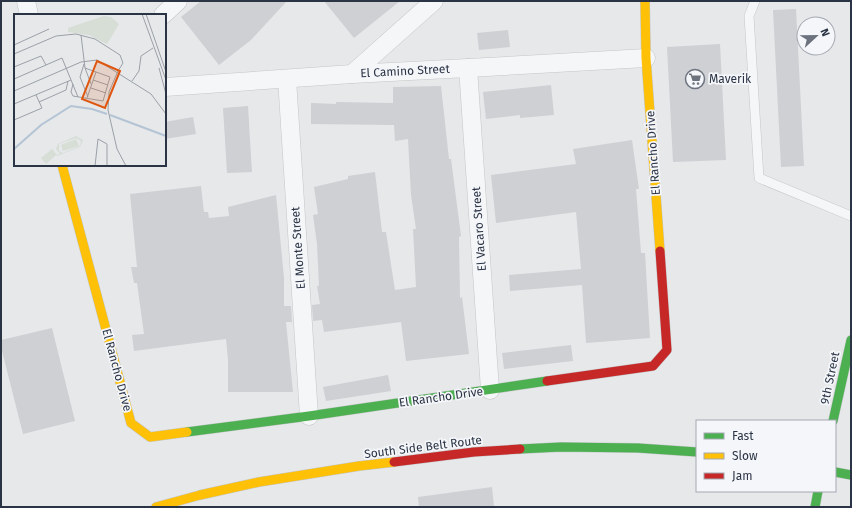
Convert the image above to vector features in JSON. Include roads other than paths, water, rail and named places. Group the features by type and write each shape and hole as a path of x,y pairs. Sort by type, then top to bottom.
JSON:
{"street":[{"path":"26,1 29,14"},
{"path":"164,14 178,1"},
{"path":"352,74 434,1"},
{"name":"El Rancho Drive","path":"62,166 131,422 150,437 309,416 653,366 667,350 646,58 645,1"},
{"name":"El Camino Street","path":"166,88 352,74 646,58"},
{"name":"El Vacaro Street","path":"468,68 490,390"},
{"name":"El Monte Street","path":"287,79 309,416"},
{"name":"9th Street","path":"833,420 851,340"},
{"name":"South Side Belt Route","path":"156,507 200,494 259,482 359,466 474,452 568,447 638,448 696,452"},
{"path":"836,472 851,476"},
{"path":"815,507 818,492"}],"lane":[{"path":"755,1 749,16 759,178 851,216"}],"place":[{"name":"Maverik","path":"695,79"}]}
